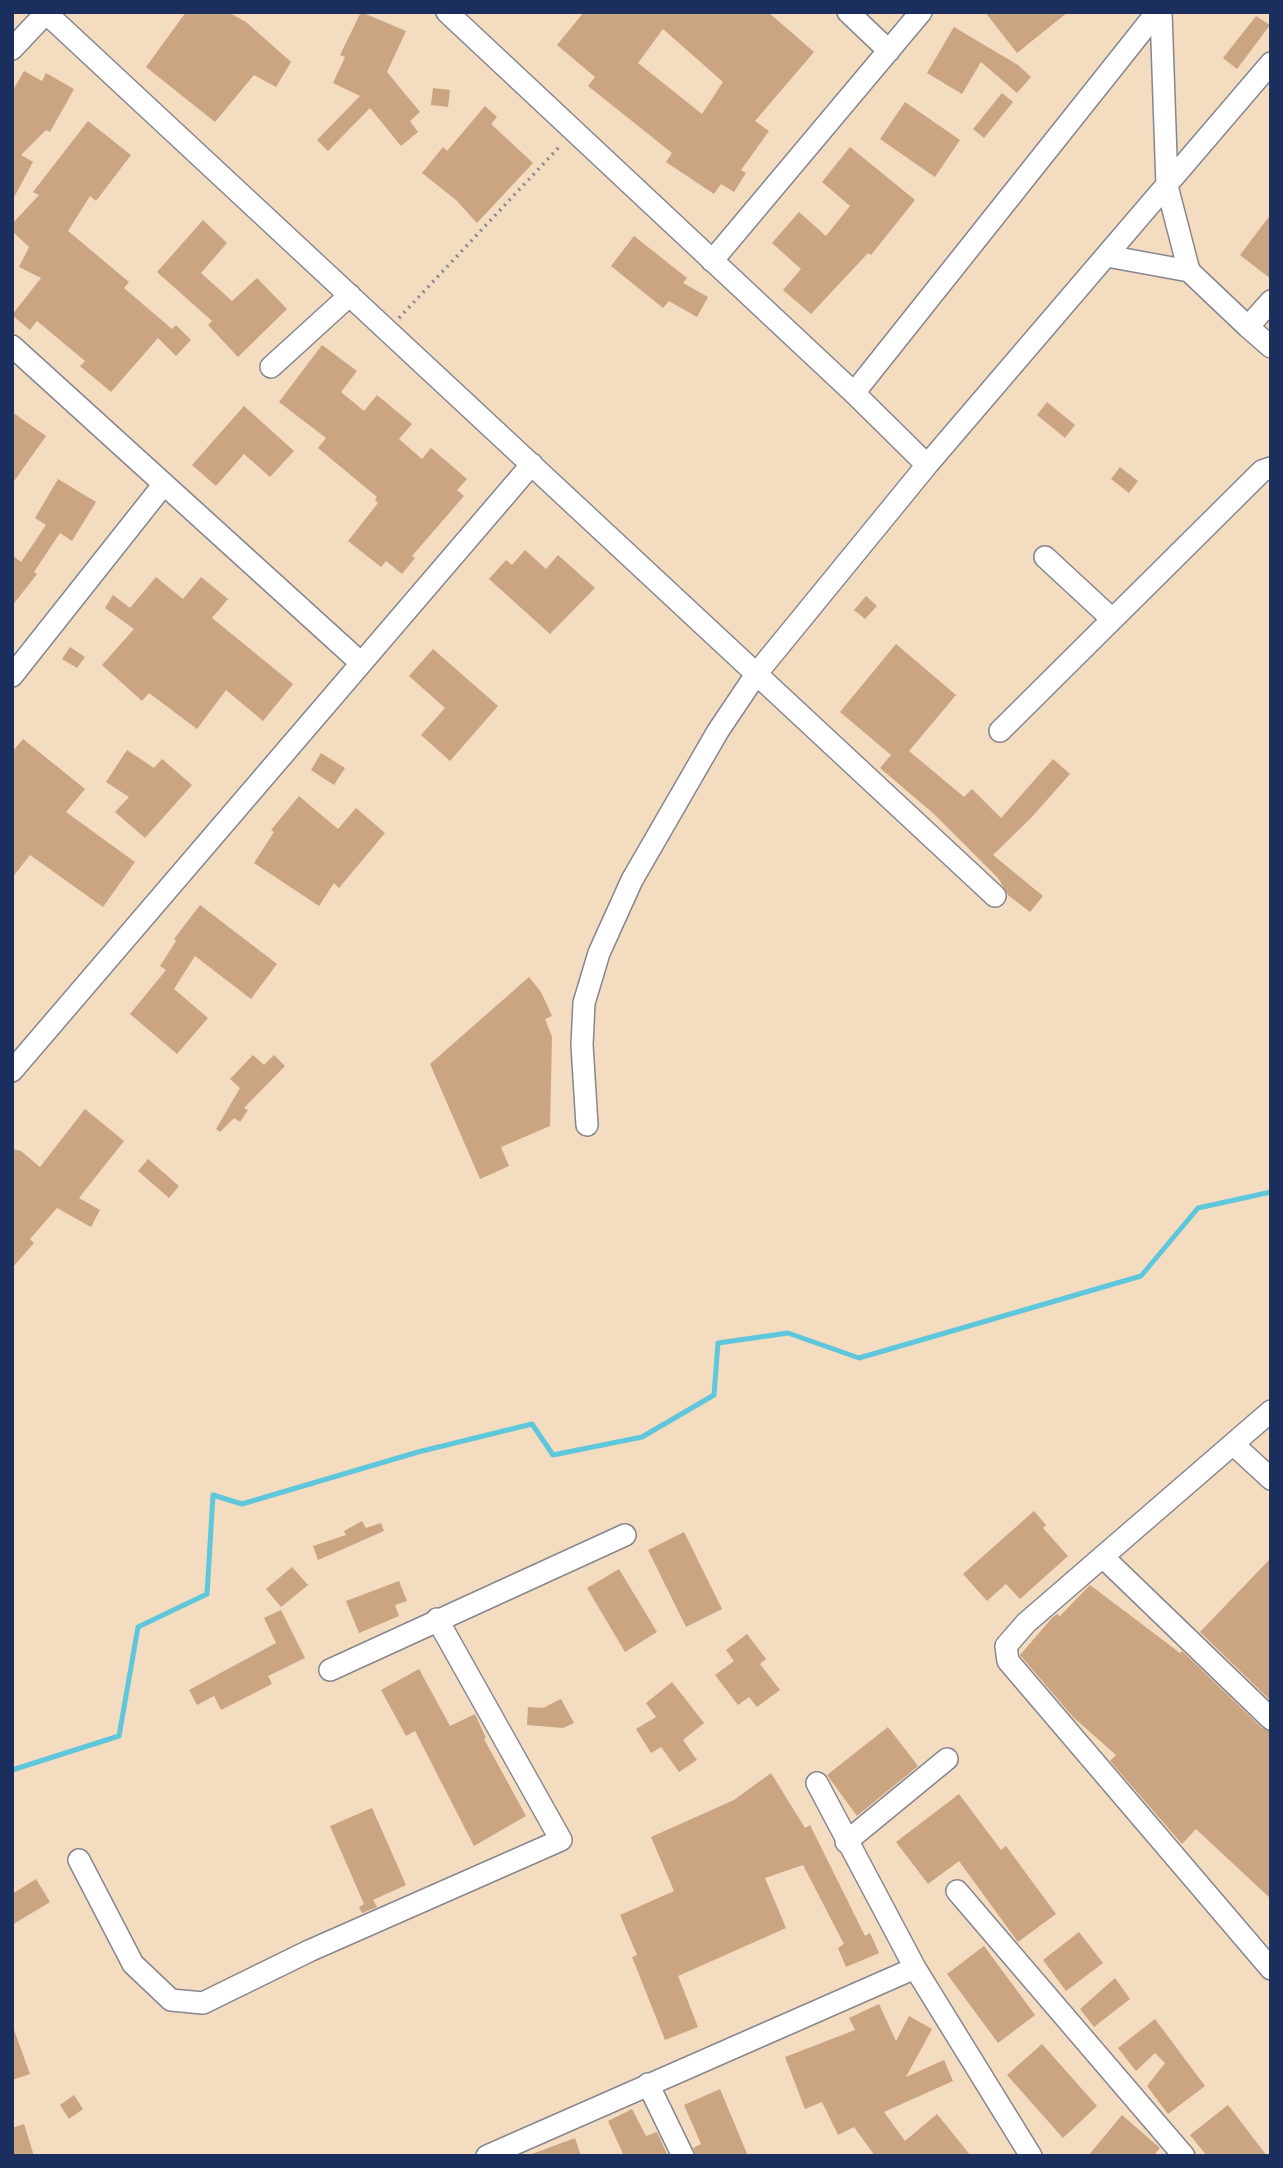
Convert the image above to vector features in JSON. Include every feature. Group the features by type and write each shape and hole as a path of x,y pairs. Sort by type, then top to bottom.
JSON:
{"street":[{"path":"447,12 854,393 928,466"},
{"path":"848,12 889,51"},
{"path":"712,261 921,12"},
{"path":"1159,12 1167,186 1189,271 1271,347"},
{"path":"854,393 1159,12"},
{"path":"12,49 46,13 996,895"},
{"path":"587,1125 582,1045 584,1003 599,953 632,880 672,806 757,673 928,466 1271,63"},
{"path":"1107,256 1189,271"},
{"path":"271,367 350,295"},
{"path":"1248,327 1271,301"},
{"path":"12,346 361,663"},
{"path":"12,1071 532,464"},
{"path":"1000,731 1262,471 1271,468"},
{"path":"12,676 164,484"},
{"path":"1045,557 1112,619"},
{"path":"1271,1411 1011,1637 1006,1646 1008,1661 1271,1969"},
{"path":"1234,1444 1271,1479"},
{"path":"330,1670 625,1535"},
{"path":"1103,1557 1271,1720"},
{"path":"79,1860 133,1964 171,2000 203,2003 309,1951 561,1840 437,1619"},
{"path":"846,1842 947,1759"},
{"path":"817,1783 915,1968 1031,2156"},
{"path":"957,1891 1184,2156"},
{"path":"487,2156 915,1968"},
{"path":"648,2084 682,2156"}],"path":[{"path":"388,330 574,131"}],"building":[{"path":"186,12 228,12 246,22 291,62 276,87 254,75 215,122 146,67"},
{"path":"361,12 406,31 387,72 420,112 410,121 418,132 401,146 370,108 328,151 317,140 360,96 333,83 345,57 340,55"},
{"path":"584,12 768,12 814,52 755,121 769,131 741,170 746,173 734,192 721,184 714,194 666,162 672,153 588,86 595,77 557,45","holes":["663,29 723,82 702,114 638,63"]},
{"path":"985,12 1068,12 1017,53"},
{"path":"1256,16 1270,25 1237,69 1223,58"},
{"path":"954,27 1018,65 1031,77 1017,93 981,62 962,94 927,73"},
{"path":"24,71 42,81 46,73 74,89 50,132 46,130 21,155 33,162 12,201 12,92"},
{"path":"433,88 450,90 448,107 431,105"},
{"path":"1002,93 1013,102 984,138 973,129"},
{"path":"905,102 960,140 935,177 880,139"},
{"path":"485,106 497,117 491,124 533,163 477,223 456,200 422,173 443,147 447,151"},
{"path":"88,121 131,155 96,201 90,196 68,231 129,282 124,288 172,329 176,325 191,340 176,356 158,338 111,392 80,366 85,361 37,321 30,330 12,315 41,278 19,267 29,247 12,231 12,224 39,195 33,192"},
{"path":"850,147 915,200 871,255 868,253 811,314 783,290 801,269 772,243 799,212 826,236 850,206 822,182"},
{"path":"1271,214 1271,279 1240,255"},
{"path":"203,220 227,243 201,273 232,301 257,278 287,309 238,357 208,325 212,321 157,272"},
{"path":"634,236 687,278 683,283 708,297 697,317 669,301 663,308 611,266"},
{"path":"322,345 357,371 341,392 364,411 377,395 412,424 399,439 422,459 431,448 467,479 457,490 464,496 412,556 415,558 402,574 386,561 381,567 348,541 378,503 375,500 377,497 318,448 326,438 279,402"},
{"path":"1047,402 1075,425 1065,438 1037,415"},
{"path":"244,406 294,451 270,477 244,454 216,486 192,465"},
{"path":"12,412 46,436 12,484"},
{"path":"1120,467 1138,481 1129,493 1111,479"},
{"path":"58,479 96,502 72,541 60,533 34,572 37,574 12,606 12,555 21,562 46,525 35,518"},
{"path":"525,550 546,569 558,555 595,588 550,634 489,579 506,560 512,565"},
{"path":"156,577 183,599 201,577 228,599 212,618 293,684 263,721 226,690 197,729 149,693 142,701 102,665 134,629 105,608 113,595 130,608"},
{"path":"866,596 877,606 865,619 854,610"},
{"path":"896,644 956,695 909,751 964,797 972,789 1001,818 1053,759 1070,774 993,855 1043,896 1030,912 1008,895 998,878 934,814 880,768 891,755 840,712"},
{"path":"70,647 85,657 77,668 62,659"},
{"path":"433,649 498,706 450,761 421,735 445,708 409,676"},
{"path":"23,739 85,789 66,812 135,862 103,907 30,855 12,878 12,752"},
{"path":"127,750 154,768 162,759 192,785 145,838 115,812 129,797 106,782"},
{"path":"321,753 345,768 334,785 311,770"},
{"path":"299,796 338,829 356,808 385,833 339,888 334,883 319,906 254,863 274,832 271,830"},
{"path":"200,905 277,964 251,999 195,956 174,989 208,1018 177,1054 130,1014 166,970 160,966 176,941 174,939"},
{"path":"529,977 541,992 552,1016 545,1019 552,1037 550,1126 501,1147 509,1166 480,1179 430,1064"},
{"path":"253,1055 264,1065 274,1055 285,1066 244,1108 248,1110 240,1122 234,1118 220,1132 216,1129 240,1088 230,1079"},
{"path":"85,1109 124,1141 79,1198 100,1210 91,1227 57,1208 30,1239 34,1243 12,1268 12,1149 21,1151 40,1167"},
{"path":"148,1159 179,1186 169,1198 138,1171"},
{"path":"1034,1511 1046,1525 1043,1528 1068,1556 1020,1599 1006,1584 987,1601 963,1574"},
{"path":"362,1521 366,1528 381,1523 384,1531 318,1560 313,1546 346,1535 344,1531"},
{"path":"684,1532 722,1609 686,1627 648,1550"},
{"path":"1271,1558 1271,1701 1200,1632"},
{"path":"292,1567 308,1585 281,1607 266,1589"},
{"path":"619,1569 657,1632 625,1652 587,1588"},
{"path":"399,1581 407,1601 395,1605 399,1616 359,1633 346,1601"},
{"path":"1090,1585 1180,1653 1182,1651 1262,1728 1271,1732 1271,1899 1196,1829 1182,1844 1110,1761 1116,1755 1073,1717 1020,1655 1052,1618 1057,1614 1060,1616"},
{"path":"281,1610 305,1658 268,1676 272,1684 221,1710 214,1696 197,1705 189,1690 276,1643 264,1618"},
{"path":"747,1634 766,1659 760,1664 780,1690 757,1707 749,1697 738,1705 715,1675 734,1661 726,1650"},
{"path":"419,1669 450,1726 475,1714 486,1738 484,1739 526,1816 474,1846 415,1731 406,1736 381,1690"},
{"path":"672,1682 704,1723 683,1740 697,1760 679,1772 661,1747 651,1753 636,1729 656,1717 646,1703"},
{"path":"561,1699 574,1723 563,1728 527,1725 528,1707 543,1708"},
{"path":"888,1727 918,1766 857,1816 827,1775"},
{"path":"771,1773 805,1828 810,1825 865,1936 870,1933 879,1953 846,1967 838,1948 844,1944 803,1865 765,1878 786,1928 678,1976 698,2027 665,2040 632,1957 637,1955 620,1915 674,1891 651,1837 734,1800"},
{"path":"959,1794 1001,1850 1006,1846 1056,1914 1018,1942 959,1861 928,1884 896,1842"},
{"path":"372,1808 406,1885 373,1900 377,1907 362,1913 359,1907 364,1904 330,1826"},
{"path":"36,1879 50,1902 12,1925 12,1894"},
{"path":"1079,1932 1103,1963 1066,1991 1043,1960"},
{"path":"984,1946 1035,2015 998,2043 947,1974"},
{"path":"1115,1978 1130,1999 1094,2027 1080,2009"},
{"path":"879,2004 896,2041 909,2016 932,2029 906,2077 944,2060 953,2081 884,2112 905,2141 937,2114 971,2156 875,2156 854,2127 838,2135 822,2102 805,2109 785,2057 855,2030 849,2018"},
{"path":"1155,2019 1205,2086 1168,2114 1147,2086 1165,2063 1155,2053 1136,2071 1118,2048"},
{"path":"14,2030 30,2074 12,2080 12,2031"},
{"path":"1042,2044 1097,2106 1063,2138 1007,2075"},
{"path":"720,2089 748,2156 696,2156 693,2148 701,2144 684,2105"},
{"path":"74,2095 83,2109 69,2119 60,2105"},
{"path":"1228,2105 1267,2156 1207,2156 1190,2135"},
{"path":"632,2109 646,2136 657,2132 668,2156 624,2156 608,2121"},
{"path":"1122,2115 1160,2148 1153,2156 1088,2156"},
{"path":"24,2124 34,2156 12,2156 12,2128"},
{"path":"575,2138 581,2156 532,2156 532,2154"}],"waterway":[{"path":"12,1770 119,1736 138,1627 207,1594 213,1495 242,1504 418,1452 532,1424 553,1455 642,1437 714,1395 718,1343 788,1333 859,1358 1141,1276 1198,1208 1271,1192"}]}
